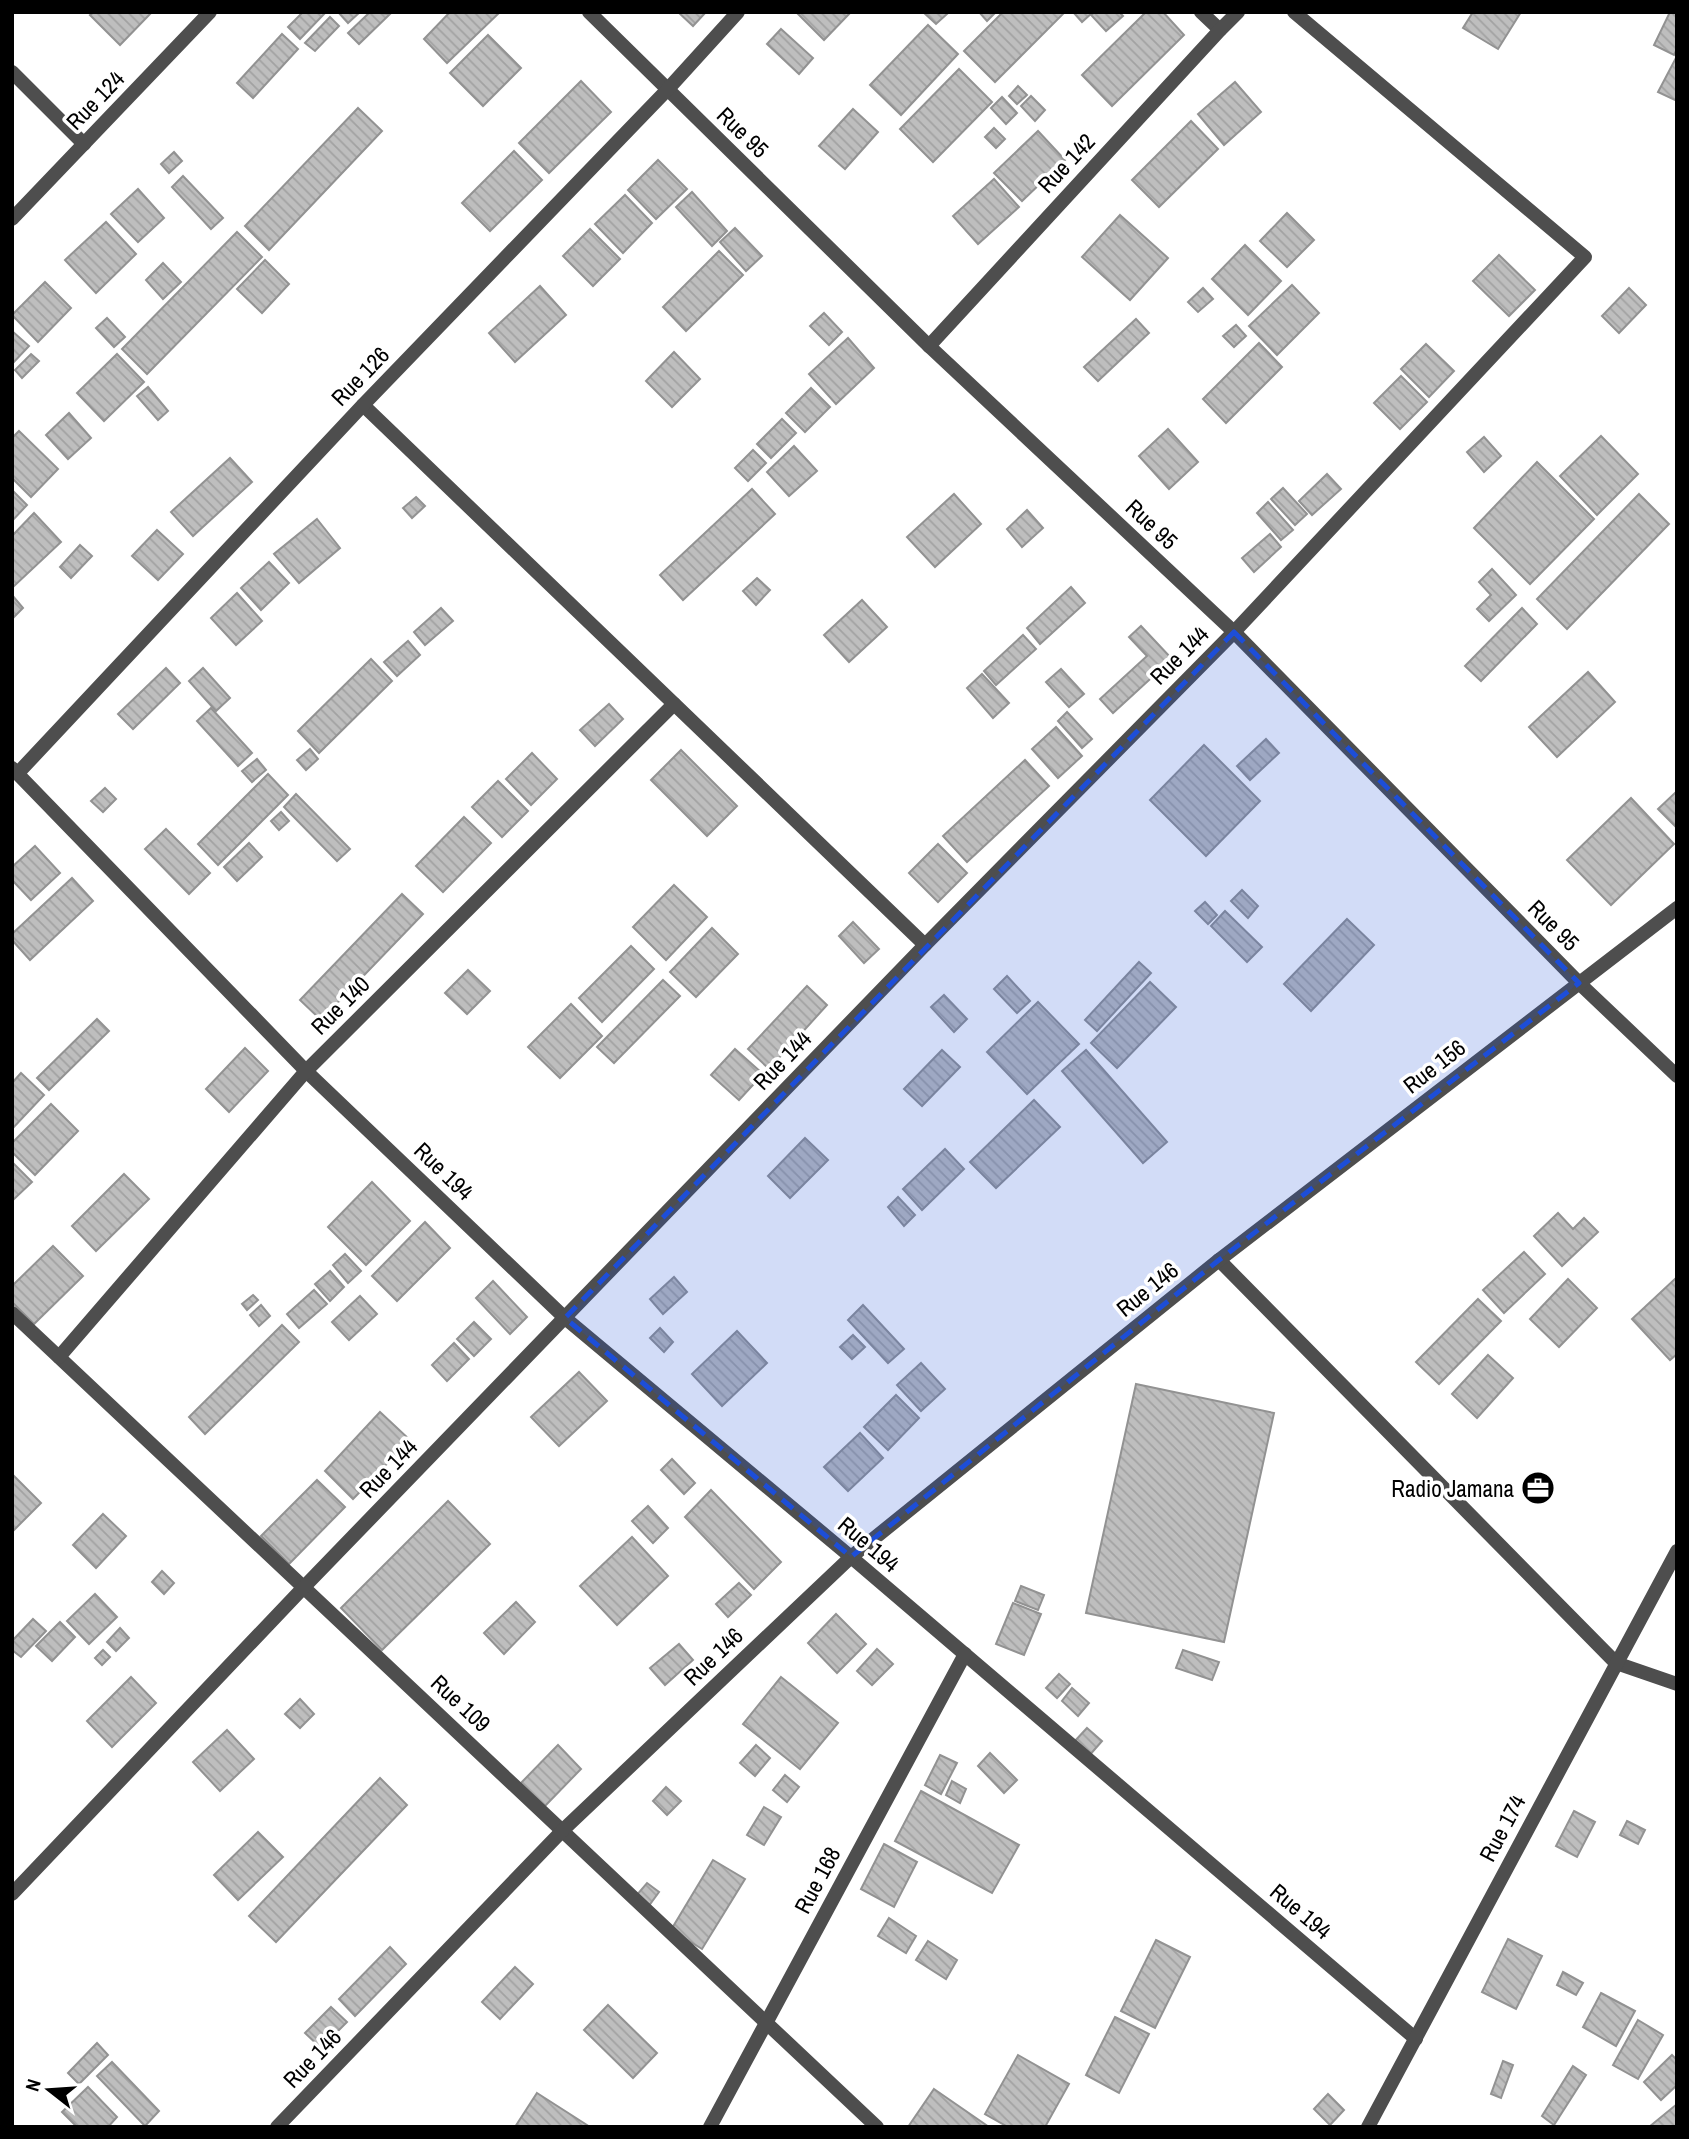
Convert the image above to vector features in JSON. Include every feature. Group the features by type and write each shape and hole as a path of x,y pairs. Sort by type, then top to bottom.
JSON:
{"street":[{"name":"Rue 124","path":"12,219 210,12"},
{"name":"Rue 95","path":"589,12 929,346 1234,632 1579,983 1677,1076"},
{"name":"Rue 126","path":"15,770 738,12"},
{"path":"1201,12 1220,30"},
{"name":"Rue 142","path":"929,346 1238,12"},
{"name":"Rue 144","path":"12,1894 304,1587 925,944 1234,632 1585,257 1294,12"},
{"path":"12,72 84,144"},
{"path":"363,405 925,944"},
{"name":"Rue 140","path":"59,1357 306,1070 674,705"},
{"name":"Rue 194","path":"15,770 306,1070 565,1318 965,1654 1416,2039"},
{"name":"Rue 156","path":"1219,1261 1677,908"},
{"path":"1219,1261 1616,1662 1677,1684"},
{"name":"Rue 146","path":"277,2127 563,1830 850,1558 1219,1261"},
{"name":"Rue 109","path":"12,1313 877,2127"},
{"name":"Rue 174","path":"1368,2127 1677,1551"},
{"name":"Rue 168","path":"710,2127 965,1654"}],"highlighted area":[{"path":"1234,632 1579,983 1219,1260 851,1557 565,1318"}],"building":[{"path":"94,12 152,12 120,45 90,15"},
{"path":"303,12 326,12 300,39 288,27"},
{"path":"338,12 360,12 348,23"},
{"path":"370,12 390,14 359,44 348,33"},
{"path":"450,12 499,13 447,63 424,39"},
{"path":"678,12 706,12 693,26"},
{"path":"796,12 851,12 824,40"},
{"path":"923,12 948,12 948,13 936,24"},
{"path":"979,12 996,12 987,21"},
{"path":"1003,12 1063,14 995,82 964,51"},
{"path":"1073,12 1093,12 1082,22"},
{"path":"1095,12 1119,12 1123,16 1106,31 1091,15"},
{"path":"1146,12 1163,12 1184,35 1112,106 1082,75"},
{"path":"1473,12 1521,12 1498,49 1463,28"},
{"path":"1670,12 1677,12 1677,49 1674,55 1654,45"},
{"path":"330,17 339,26 315,51 305,43"},
{"path":"928,25 958,54 901,115 870,85"},
{"path":"781,29 813,58 799,74 767,44"},
{"path":"282,34 298,49 253,98 237,83"},
{"path":"488,35 521,68 483,106 450,73"},
{"path":"1677,56 1677,101 1658,92"},
{"path":"959,69 992,102 933,162 900,129"},
{"path":"581,81 611,112 549,173 519,143"},
{"path":"1235,82 1261,112 1224,145 1198,114"},
{"path":"1018,86 1027,95 1017,104 1009,96"},
{"path":"1031,96 1045,110 1035,121 1021,106"},
{"path":"1002,97 1017,113 1006,124 991,108"},
{"path":"358,108 382,131 269,250 245,226"},
{"path":"853,109 878,132 845,169 819,146"},
{"path":"1191,121 1218,149 1159,207 1132,180"},
{"path":"994,128 1005,139 996,148 985,137"},
{"path":"1038,131 1065,160 1022,201 994,173"},
{"path":"514,151 542,180 490,231 462,203"},
{"path":"174,152 182,161 169,173 161,164"},
{"path":"658,160 687,189 656,219 628,190"},
{"path":"183,176 223,218 211,229 172,187"},
{"path":"994,179 1019,207 978,244 953,216"},
{"path":"138,189 164,218 138,242 111,214"},
{"path":"692,192 727,231 712,246 676,207"},
{"path":"625,195 652,223 623,253 595,224"},
{"path":"1287,213 1314,240 1287,267 1260,241"},
{"path":"1120,215 1168,258 1130,300 1082,257"},
{"path":"106,222 136,254 96,293 65,260"},
{"path":"735,228 762,256 746,271 720,242"},
{"path":"590,229 620,259 593,286 563,256"},
{"path":"237,232 262,257 147,374 122,349"},
{"path":"1245,245 1281,281 1248,315 1212,279"},
{"path":"719,251 743,275 686,331 663,307"},
{"path":"1499,255 1535,290 1509,316 1473,281"},
{"path":"265,260 289,284 262,313 237,289"},
{"path":"163,263 181,282 163,299 146,280"},
{"path":"45,282 71,308 38,342 12,315"},
{"path":"1292,285 1319,313 1277,355 1249,326"},
{"path":"540,286 566,315 515,362 489,333"},
{"path":"1203,288 1213,299 1198,312 1188,302"},
{"path":"1629,288 1646,305 1619,333 1602,316"},
{"path":"824,313 842,332 829,345 810,326"},
{"path":"107,318 125,337 114,347 96,328"},
{"path":"1136,319 1149,333 1098,381 1084,367"},
{"path":"1236,325 1246,336 1234,347 1223,336"},
{"path":"12,331 29,346 12,364"},
{"path":"848,338 874,368 836,404 809,374"},
{"path":"1259,343 1282,367 1226,423 1203,399"},
{"path":"1426,344 1454,371 1429,397 1401,369"},
{"path":"674,352 700,379 672,407 646,381"},
{"path":"31,354 39,361 22,378 15,370"},
{"path":"117,354 144,382 104,421 77,393"},
{"path":"1401,376 1427,402 1400,429 1374,403"},
{"path":"148,387 168,411 158,420 137,396"},
{"path":"811,388 830,407 805,432 786,413"},
{"path":"69,413 91,438 68,459 46,435"},
{"path":"782,419 796,433 771,458 757,444"},
{"path":"1168,429 1198,462 1169,489 1139,456"},
{"path":"19,431 58,469 31,497 12,478 12,438"},
{"path":"1601,436 1638,474 1597,515 1560,476"},
{"path":"1484,437 1501,456 1484,472 1467,452"},
{"path":"794,446 817,471 789,496 767,472"},
{"path":"753,450 766,463 748,481 735,468"},
{"path":"230,458 252,482 193,536 171,512"},
{"path":"1537,462 1594,519 1530,584 1474,528"},
{"path":"1327,474 1341,489 1312,515 1299,501"},
{"path":"1283,488 1307,514 1295,525 1271,499"},
{"path":"752,489 775,514 683,600 660,575"},
{"path":"12,490 27,505 12,521"},
{"path":"954,494 981,524 935,567 907,537"},
{"path":"1639,494 1669,524 1567,629 1537,599"},
{"path":"416,497 425,506 412,518 403,508"},
{"path":"1268,502 1293,530 1281,540 1257,513"},
{"path":"1027,510 1043,528 1022,547 1007,529"},
{"path":"34,513 61,542 12,588 12,536"},
{"path":"317,519 340,548 299,583 274,554"},
{"path":"157,530 183,554 158,580 132,556"},
{"path":"1270,534 1281,547 1254,572 1242,558"},
{"path":"80,545 92,556 71,578 60,567"},
{"path":"269,562 289,583 261,610 241,588"},
{"path":"1492,569 1516,595 1489,621 1477,609 1491,595 1479,582"},
{"path":"757,578 770,590 756,605 743,591"},
{"path":"1071,587 1085,603 1040,644 1027,628"},
{"path":"237,593 262,621 236,645 211,618"},
{"path":"12,595 23,608 12,619"},
{"path":"862,600 887,627 849,662 824,635"},
{"path":"441,608 453,621 425,645 414,632"},
{"path":"1522,608 1537,624 1481,681 1465,666"},
{"path":"1141,626 1172,659 1113,713 1100,699 1147,656 1129,637"},
{"path":"1023,635 1036,649 996,685 984,671"},
{"path":"408,641 420,655 397,676 384,662"},
{"path":"371,659 392,681 319,753 298,731"},
{"path":"166,668 180,683 133,729 118,714"},
{"path":"203,668 230,698 216,711 189,681"},
{"path":"1061,669 1084,694 1069,707 1046,682"},
{"path":"1588,672 1615,702 1557,757 1529,727"},
{"path":"982,674 1009,703 993,718 967,688"},
{"path":"609,704 623,719 595,746 580,730"},
{"path":"211,708 252,753 238,766 197,721"},
{"path":"1067,712 1092,739 1082,748 1058,721"},
{"path":"1056,727 1082,756 1058,778 1032,749"},
{"path":"1266,739 1279,753 1250,780 1237,766"},
{"path":"1204,745 1260,801 1206,856 1150,800"},
{"path":"310,749 318,759 306,770 297,760"},
{"path":"681,750 737,806 707,836 651,780"},
{"path":"532,753 557,779 531,805 506,779"},
{"path":"257,759 266,770 252,782 242,771"},
{"path":"1025,760 1049,786 967,862 943,836"},
{"path":"268,774 288,795 218,865 198,844"},
{"path":"498,781 528,811 502,837 472,807"},
{"path":"105,788 116,799 103,812 91,801"},
{"path":"1677,791 1677,828 1658,809"},
{"path":"296,794 350,849 337,861 284,807"},
{"path":"1631,798 1674,844 1611,905 1567,860"},
{"path":"281,812 289,821 279,830 271,821"},
{"path":"464,817 491,843 443,892 416,866"},
{"path":"166,829 210,873 189,894 145,849"},
{"path":"249,843 262,857 237,881 224,867"},
{"path":"938,844 967,873 938,902 909,873"},
{"path":"35,846 60,873 31,900 12,880 12,867"},
{"path":"72,878 93,901 30,960 12,940 12,934"},
{"path":"674,885 707,917 666,960 633,927"},
{"path":"1242,890 1258,906 1248,918 1231,901"},
{"path":"402,894 423,914 321,1020 300,1000"},
{"path":"1205,902 1217,915 1208,924 1195,911"},
{"path":"1225,911 1262,947 1247,962 1211,926"},
{"path":"1347,919 1374,945 1311,1011 1284,984"},
{"path":"853,922 879,949 864,963 839,936"},
{"path":"712,928 738,954 696,997 670,972"},
{"path":"631,946 654,969 602,1022 579,998"},
{"path":"1139,962 1151,973 1097,1031 1085,1020"},
{"path":"468,970 490,991 467,1014 445,993"},
{"path":"1007,976 1030,1001 1017,1013 994,989"},
{"path":"663,980 680,996 614,1063 597,1047"},
{"path":"1150,982 1176,1007 1117,1068 1091,1043"},
{"path":"807,986 827,1005 769,1069 748,1049"},
{"path":"944,995 967,1019 954,1032 931,1007"},
{"path":"1038,1002 1079,1044 1027,1094 987,1052"},
{"path":"571,1004 602,1036 560,1078 528,1047"},
{"path":"97,1019 109,1031 49,1090 37,1078"},
{"path":"245,1048 268,1071 229,1112 206,1089"},
{"path":"735,1049 763,1074 739,1100 711,1075"},
{"path":"942,1050 960,1067 922,1106 904,1089"},
{"path":"1086,1050 1167,1142 1143,1163 1062,1071"},
{"path":"21,1073 44,1095 12,1129 12,1083"},
{"path":"1034,1100 1060,1127 996,1188 970,1162"},
{"path":"51,1104 78,1131 35,1175 12,1152 12,1143"},
{"path":"805,1138 828,1160 790,1198 768,1176"},
{"path":"945,1149 964,1169 922,1210 903,1189"},
{"path":"12,1162 32,1182 12,1201"},
{"path":"124,1174 149,1199 96,1251 72,1226"},
{"path":"372,1182 410,1221 366,1265 328,1227"},
{"path":"898,1197 915,1215 904,1226 888,1207"},
{"path":"1558,1213 1573,1229 1584,1218 1598,1232 1562,1266 1534,1236"},
{"path":"425,1222 450,1248 397,1301 372,1276"},
{"path":"53,1246 83,1276 34,1324 12,1302 12,1286"},
{"path":"1524,1252 1545,1274 1504,1313 1483,1290"},
{"path":"345,1254 361,1271 348,1283 333,1265"},
{"path":"330,1271 344,1287 330,1301 315,1284"},
{"path":"674,1277 687,1292 663,1314 650,1299"},
{"path":"1677,1277 1677,1354 1670,1360 1632,1319"},
{"path":"1568,1279 1597,1308 1559,1347 1530,1319"},
{"path":"493,1281 527,1317 510,1334 476,1298"},
{"path":"314,1290 327,1304 299,1328 287,1314"},
{"path":"253,1295 258,1300 247,1310 242,1304"},
{"path":"360,1296 377,1314 349,1340 332,1322"},
{"path":"1478,1299 1501,1321 1439,1384 1416,1362"},
{"path":"261,1305 270,1316 259,1326 250,1315"},
{"path":"863,1305 904,1349 888,1363 848,1320"},
{"path":"474,1322 491,1339 474,1356 457,1339"},
{"path":"282,1325 299,1342 205,1434 189,1417"},
{"path":"660,1328 673,1342 664,1352 650,1338"},
{"path":"737,1331 767,1363 722,1406 692,1374"},
{"path":"853,1335 865,1347 852,1359 840,1347"},
{"path":"454,1343 469,1359 447,1381 432,1365"},
{"path":"1488,1355 1513,1378 1477,1418 1452,1394"},
{"path":"921,1363 945,1389 921,1411 897,1385"},
{"path":"579,1372 607,1401 559,1446 531,1417"},
{"path":"1136,1384 1274,1413 1224,1642 1086,1613"},
{"path":"896,1395 919,1418 888,1450 864,1427"},
{"path":"380,1412 410,1440 353,1499 325,1471"},
{"path":"860,1433 883,1458 848,1491 824,1467"},
{"path":"672,1459 695,1483 684,1494 661,1470"},
{"path":"12,1474 41,1503 12,1532"},
{"path":"317,1480 345,1507 289,1564 261,1536"},
{"path":"711,1490 781,1562 754,1589 685,1517"},
{"path":"448,1501 490,1544 382,1650 341,1608"},
{"path":"648,1506 668,1528 653,1543 632,1521"},
{"path":"103,1514 126,1536 96,1568 73,1545"},
{"path":"632,1537 668,1576 617,1625 580,1586"},
{"path":"162,1571 174,1583 164,1594 152,1582"},
{"path":"739,1583 751,1595 728,1617 716,1604"},
{"path":"1021,1586 1044,1595 1038,1610 1015,1601"},
{"path":"95,1594 117,1617 89,1644 67,1621"},
{"path":"516,1602 535,1622 504,1654 484,1633"},
{"path":"1013,1603 1041,1614 1024,1655 996,1644"},
{"path":"836,1614 866,1644 837,1673 808,1643"},
{"path":"33,1619 46,1631 21,1657 12,1650 12,1641"},
{"path":"60,1622 75,1637 52,1661 36,1646"},
{"path":"120,1628 129,1638 116,1651 107,1642"},
{"path":"679,1644 693,1660 665,1685 650,1668"},
{"path":"877,1649 893,1664 872,1685 857,1671"},
{"path":"103,1650 110,1657 102,1665 95,1658"},
{"path":"1183,1650 1219,1662 1212,1680 1176,1668"},
{"path":"1059,1674 1070,1684 1057,1698 1046,1688"},
{"path":"131,1677 156,1703 112,1747 87,1721"},
{"path":"781,1677 838,1723 800,1769 743,1724"},
{"path":"1072,1688 1089,1703 1078,1716 1062,1701"},
{"path":"300,1699 314,1714 300,1728 285,1714"},
{"path":"1087,1728 1102,1741 1088,1757 1073,1743"},
{"path":"227,1730 254,1759 220,1791 193,1762"},
{"path":"558,1745 581,1769 543,1808 519,1785"},
{"path":"756,1745 770,1758 755,1776 740,1763"},
{"path":"990,1753 1017,1780 1004,1793 978,1766"},
{"path":"940,1755 957,1763 941,1794 925,1785"},
{"path":"785,1775 799,1787 787,1802 773,1790"},
{"path":"380,1778 407,1805 276,1942 249,1916"},
{"path":"952,1781 966,1789 960,1803 946,1795"},
{"path":"666,1787 681,1801 667,1815 653,1801"},
{"path":"921,1791 1019,1845 992,1893 895,1841"},
{"path":"764,1807 781,1817 764,1845 747,1835"},
{"path":"1574,1811 1595,1822 1577,1857 1556,1846"},
{"path":"1627,1821 1645,1830 1638,1844 1620,1835"},
{"path":"258,1832 283,1857 238,1900 214,1875"},
{"path":"884,1844 917,1862 894,1907 861,1889"},
{"path":"713,1860 745,1879 702,1949 671,1930"},
{"path":"647,1883 659,1892 648,1907 635,1897"},
{"path":"889,1918 916,1936 906,1953 878,1936"},
{"path":"1508,1939 1542,1956 1516,2009 1482,1992"},
{"path":"1156,1940 1190,1957 1155,2028 1121,2011"},
{"path":"928,1941 957,1960 946,1979 916,1960"},
{"path":"390,1947 406,1964 355,2016 339,1999"},
{"path":"515,1967 533,1984 500,2019 482,2002"},
{"path":"1563,1972 1583,1983 1576,1995 1557,1985"},
{"path":"1601,1993 1635,2011 1616,2046 1583,2027"},
{"path":"608,2005 657,2053 633,2078 584,2030"},
{"path":"331,2007 347,2022 321,2048 305,2033"},
{"path":"1115,2017 1149,2034 1119,2093 1086,2075"},
{"path":"1638,2020 1663,2035 1638,2079 1613,2065"},
{"path":"97,2043 108,2055 79,2084 68,2073"},
{"path":"1018,2055 1069,2084 1045,2127 1008,2127 985,2114"},
{"path":"1672,2055 1677,2060 1677,2085 1661,2100 1644,2082"},
{"path":"1503,2061 1513,2065 1501,2098 1491,2094"},
{"path":"112,2062 159,2111 145,2126 97,2076"},
{"path":"1573,2066 1586,2075 1554,2125 1542,2116"},
{"path":"88,2087 117,2117 108,2127 77,2127 62,2112"},
{"path":"934,2089 989,2127 908,2127"},
{"path":"537,2093 590,2127 515,2127"},
{"path":"1328,2094 1344,2110 1330,2125 1314,2109"},
{"path":"1677,2104 1677,2127 1649,2127"}],"place":[{"name":"Radio Jamana","path":"1538,1488"}]}
